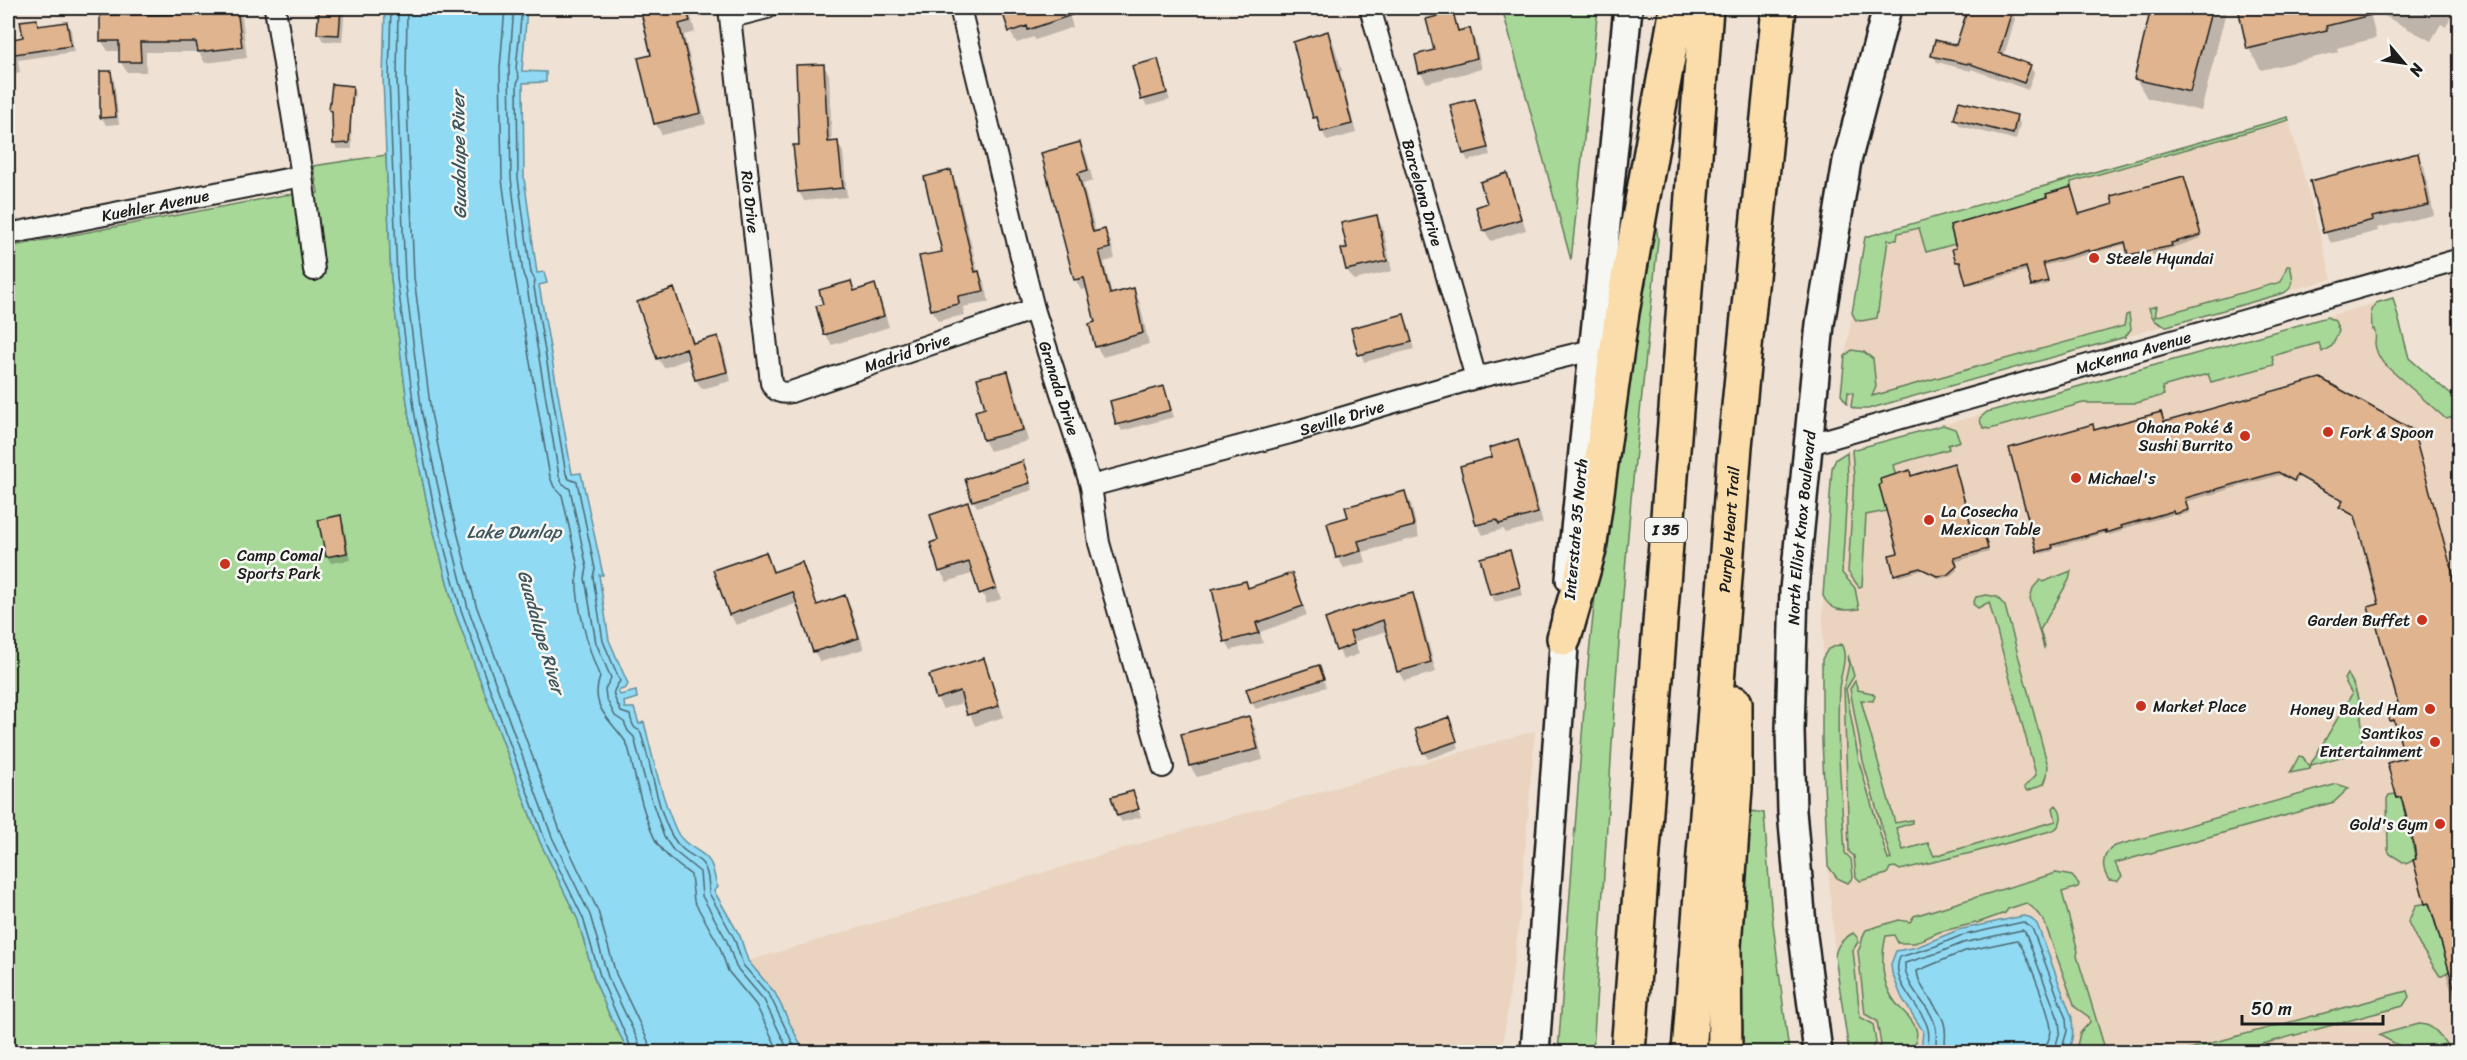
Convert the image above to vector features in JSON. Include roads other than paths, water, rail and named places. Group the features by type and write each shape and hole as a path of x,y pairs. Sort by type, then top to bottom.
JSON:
{"highway":[{"path":"1564,638 1589,550 1622,312 1677,8"},
{"name":"I 35","path":"1628,1053 1706,8"},
{"name":"Purple Heart Trail","path":"1689,1053 1735,446 1779,8"},
{"path":"1725,1053 1724,946 1735,788 1735,446"}],"main road":[{"name":"Interstate 35 North","path":"1535,1053 1564,638 1628,8"},
{"name":"North Elliot Knox Boulevard","path":"1818,1053 1795,862 1790,730 1794,590 1820,324 1846,161 1887,8"}],"street":[{"path":"275,8 302,176 314,270"},
{"path":"730,13 767,8"},
{"name":"Granada Drive","path":"960,8 1034,309 1091,486 1099,543 1163,767"},
{"name":"Barcelona Drive","path":"1370,8 1476,378"},
{"name":"Rio Drive","path":"730,13 771,383 779,392"},
{"name":"Kuehler Avenue","path":"8,234 302,176"},
{"name":"McKenna Avenue","path":"1807,445 2460,259"},
{"name":"Madrid Drive","path":"779,392 791,392 1034,309"},
{"name":"Seville Drive","path":"1091,486 1290,433 1476,378 1592,350"}],"water":[{"name":"Lake Dunlap","path":"385,8 527,8 522,71 546,72 546,82 523,83 524,178 537,273 544,272 547,283 539,285 572,474 581,473 603,575 599,575 609,640 628,684 626,688 618,691 620,695 636,691 637,698 624,702 625,708 634,708 639,724 644,722 662,790 676,830 682,839 706,857 711,864 718,887 714,891 740,936 748,961 775,993 804,1052 629,1052 595,981 578,920 540,842 455,612 430,517 409,417 391,279 383,79"},
{"path":"2023,916 2029,917 2037,924 2072,1018 2072,1039 2067,1051 1921,1052 1923,1031 1902,998 1892,973 1891,964 1896,951 1917,947 1958,930"}],"place":[{"name":"Steele Hyundai","path":"2094,258"},
{"name":"Fork & Spoon","path":"2328,432"},
{"name":"Ohana Poké & Sushi Burrito","path":"2245,436"},
{"name":"Michael's","path":"2076,478"},
{"name":"La Cosecha Mexican Table","path":"1929,520"},
{"name":"Camp Comal Sports Park","path":"225,564"},
{"name":"Garden Buffet","path":"2422,620"},
{"name":"Market Place","path":"2141,706"},
{"name":"Honey Baked Ham","path":"2430,709"},
{"name":"Santikos Entertainment","path":"2435,742"},
{"name":"Gold's Gym","path":"2440,824"}],"water label":[{"name":"Guadalupe River","path":"459,155"},
{"name":"Guadalupe River","path":"541,632"}]}
